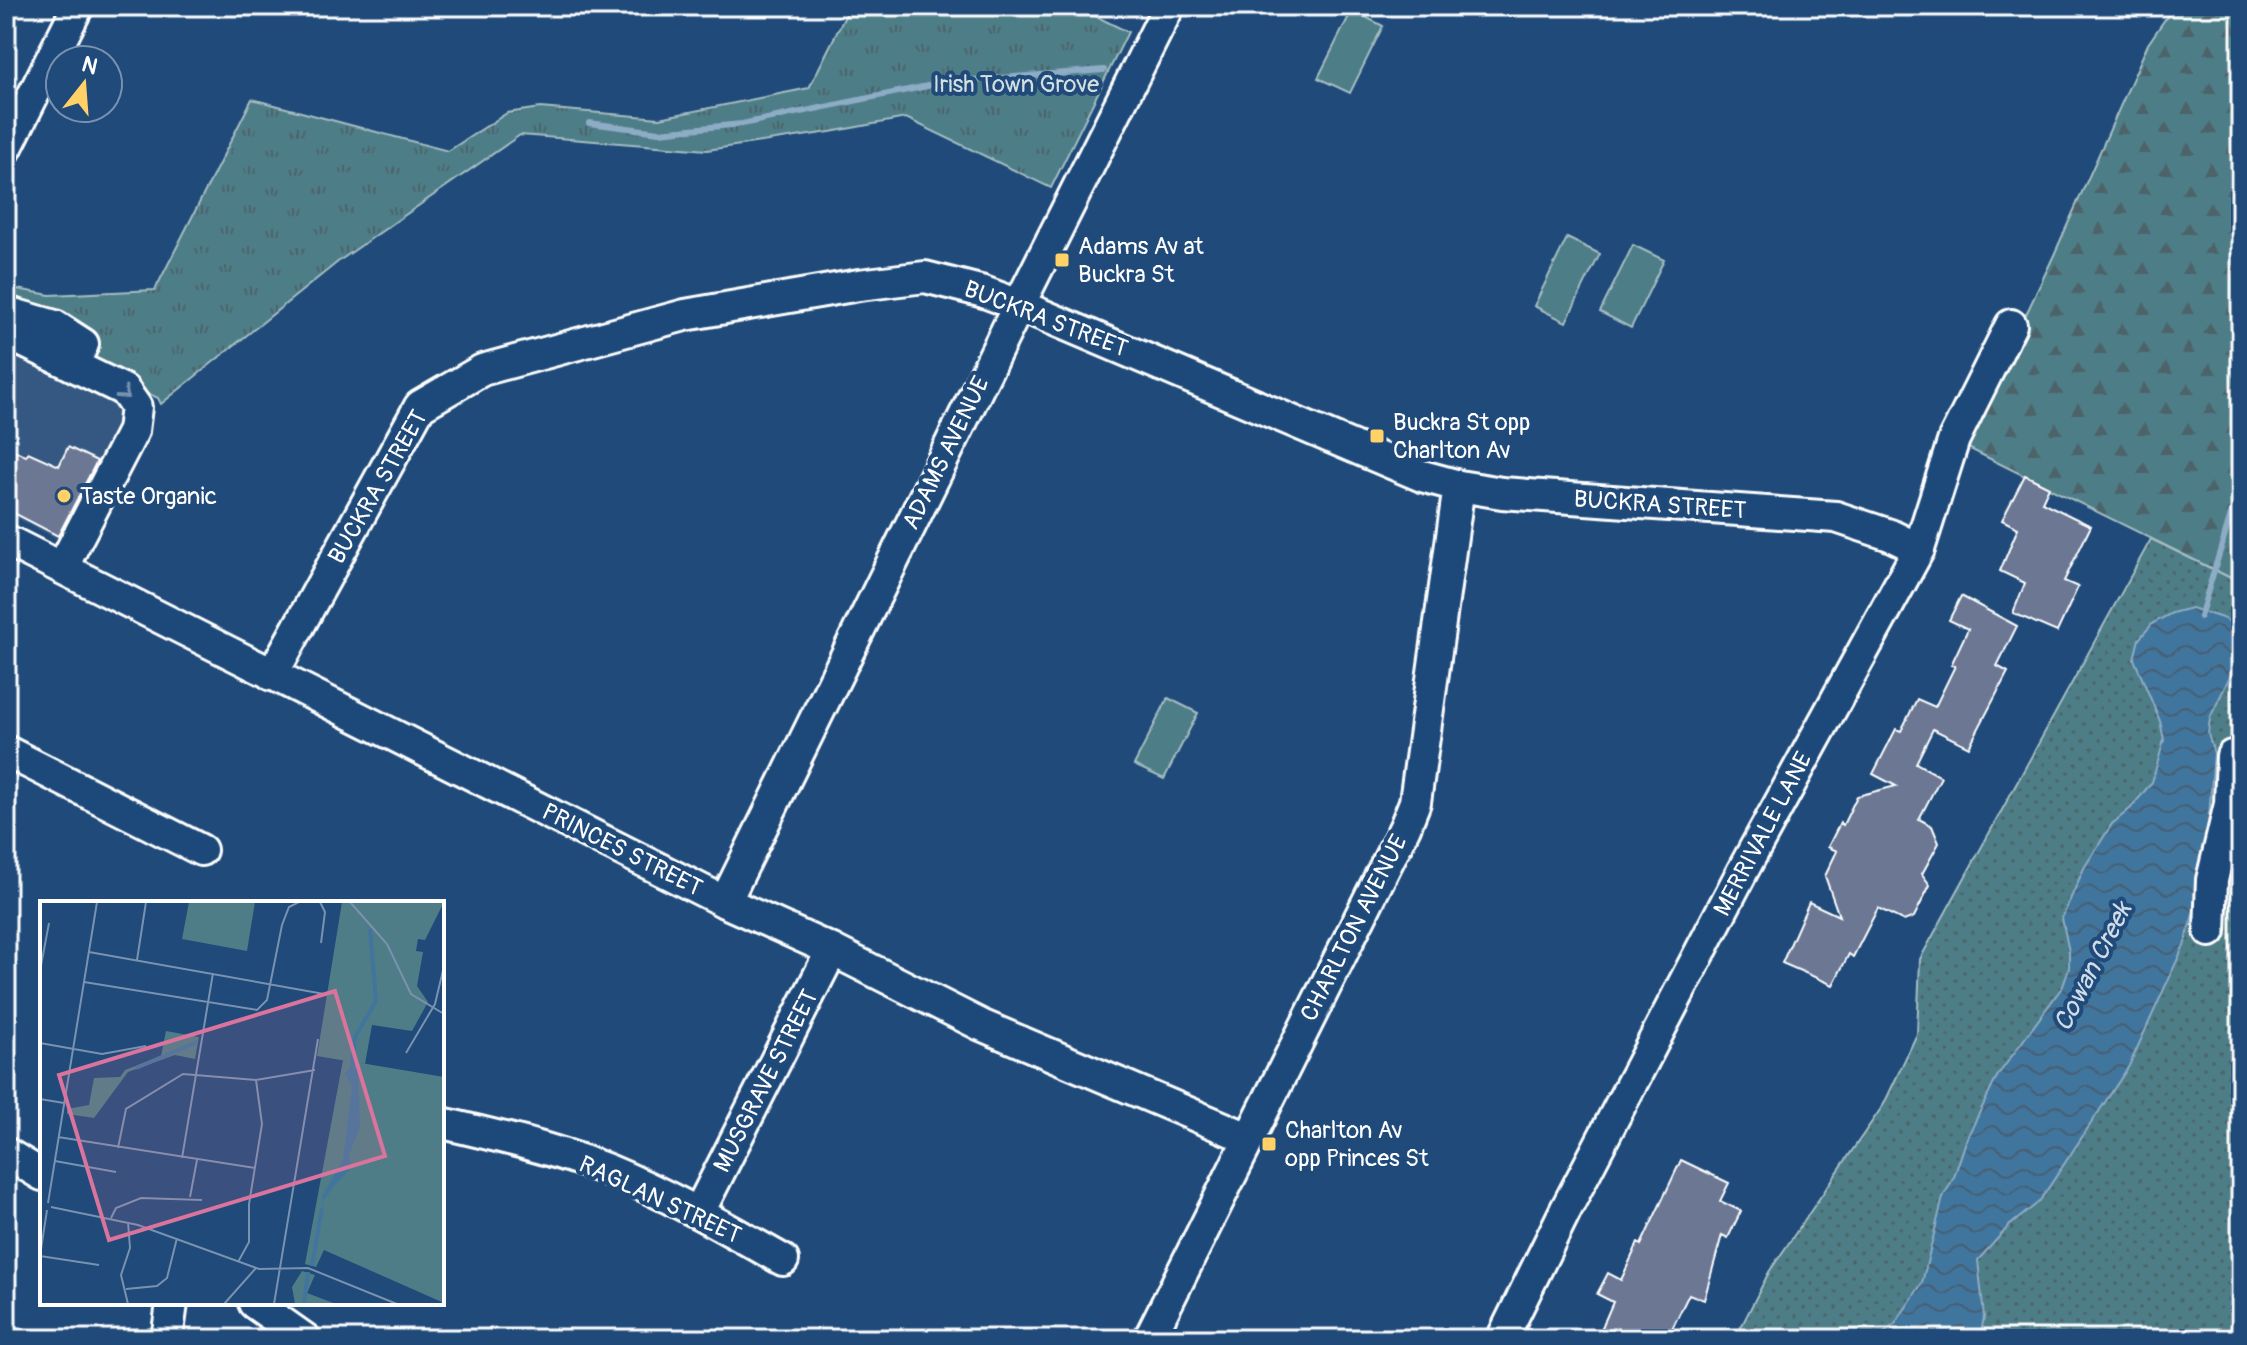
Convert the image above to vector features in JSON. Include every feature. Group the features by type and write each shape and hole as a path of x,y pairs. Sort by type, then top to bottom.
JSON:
{"street":[{"path":"6,149 78,6"},
{"name":"ADAMS AVENUE","path":"725,902 1169,6"},
{"name":"BUCKRA STREET","path":"272,675 420,406 482,370 685,315 859,285 925,277 984,292 1019,305 1422,476 1502,493 1836,517 1890,535 1919,549"},
{"path":"6,312 55,326 83,344 73,365"},
{"name":"MERRIVALE LANE","path":"1502,1339 1565,1211 1743,870 1919,549 1954,439 2011,325"},
{"path":"6,333 124,390 136,407 133,431 62,568"},
{"name":"CHARLTON AVENUE","path":"1149,1339 1415,802 1459,486"},
{"name":"PRINCES STREET","path":"6,540 725,902 832,950 981,1025 1248,1138"},
{"path":"6,751 201,850"},
{"path":"2210,931 2212,880 2230,804 2232,756 2241,761"},
{"name":"MUSGRAVE STREET","path":"699,1212 832,950"},
{"name":"RAGLAN STREET","path":"444,1123 514,1139 607,1170 699,1212 783,1260"},
{"path":"6,1153 40,1174"},
{"path":"167,1339 172,1305"},
{"path":"257,1305 305,1339"}],"shaded area":[{"path":"6,344 116,399 125,411 123,422 63,536 57,539 6,513"}],"green space":[{"name":"Irish Town Grove","path":"850,6 1075,6 1128,32 1051,188 906,118 707,150 520,135 339,261 161,404 158,398 6,326 6,287 50,295 155,290 252,99 448,151 507,113 540,108 660,118 809,88"},
{"path":"2174,6 2241,6 2241,583 1964,446 2148,44"},
{"path":"1352,10 1383,26 1350,93 1318,78"},
{"path":"1567,238 1600,254 1566,322 1534,306"},
{"path":"1633,245 1664,260 1631,328 1600,312"},
{"path":"2151,539 2241,583 2241,1339 1735,1339 1769,1272 1884,1104 1917,1034 1920,959"},
{"path":"1168,698 1198,713 1164,779 1134,765"}],"water":[{"path":"2191,608 2225,619 2236,626 2241,639 2232,672 2210,718 2208,734 2214,753 2208,829 2198,897 2185,943 2129,1066 2039,1202 2009,1226 1978,1260 1984,1317 1980,1339 1877,1339 1895,1324 1922,1283 1943,1197 1998,1075 2063,986 2069,968 2069,952 2062,918 2084,868 2112,824 2131,808 2152,782 2164,740 2160,721 2134,659 2139,639 2153,623"}],"building":[{"path":"6,446 59,466 68,447 97,461 58,536 6,509"},
{"path":"2025,475 2049,487 2042,502 2091,526 2064,581 2078,587 2057,632 2013,613 2025,583 2000,571 2018,528 2002,520"},
{"path":"1961,596 2017,626 1997,666 2008,672 1969,747 1933,729 1916,763 1941,777 1919,819 1932,826 1939,843 1922,874 1930,885 1914,917 1904,921 1878,908 1853,957 1849,954 1833,985 1782,963 1809,902 1839,916 1825,876 1837,851 1828,847 1857,796 1896,786 1873,774 1896,729 1901,731 1917,699 1935,707 1955,666 1951,665 1968,629 1949,620"},
{"path":"1681,1160 1729,1183 1720,1201 1741,1211 1728,1238 1722,1235 1704,1300 1689,1294 1667,1339 1597,1339 1613,1302 1597,1294 1608,1273 1621,1280"}],"waterway":[{"path":"589,123 659,132 742,124 947,82 1104,70"},
{"name":"Cowan Creek","path":"2200,617 2241,482"}],"place":[{"name":"Adams Av at Buckra St","path":"1062,260"},
{"name":"Buckra St opp Charlton Av","path":"1377,436"},
{"name":"Taste Organic","path":"64,496"},
{"name":"Charlton Av opp Princes St","path":"1269,1144"}]}
